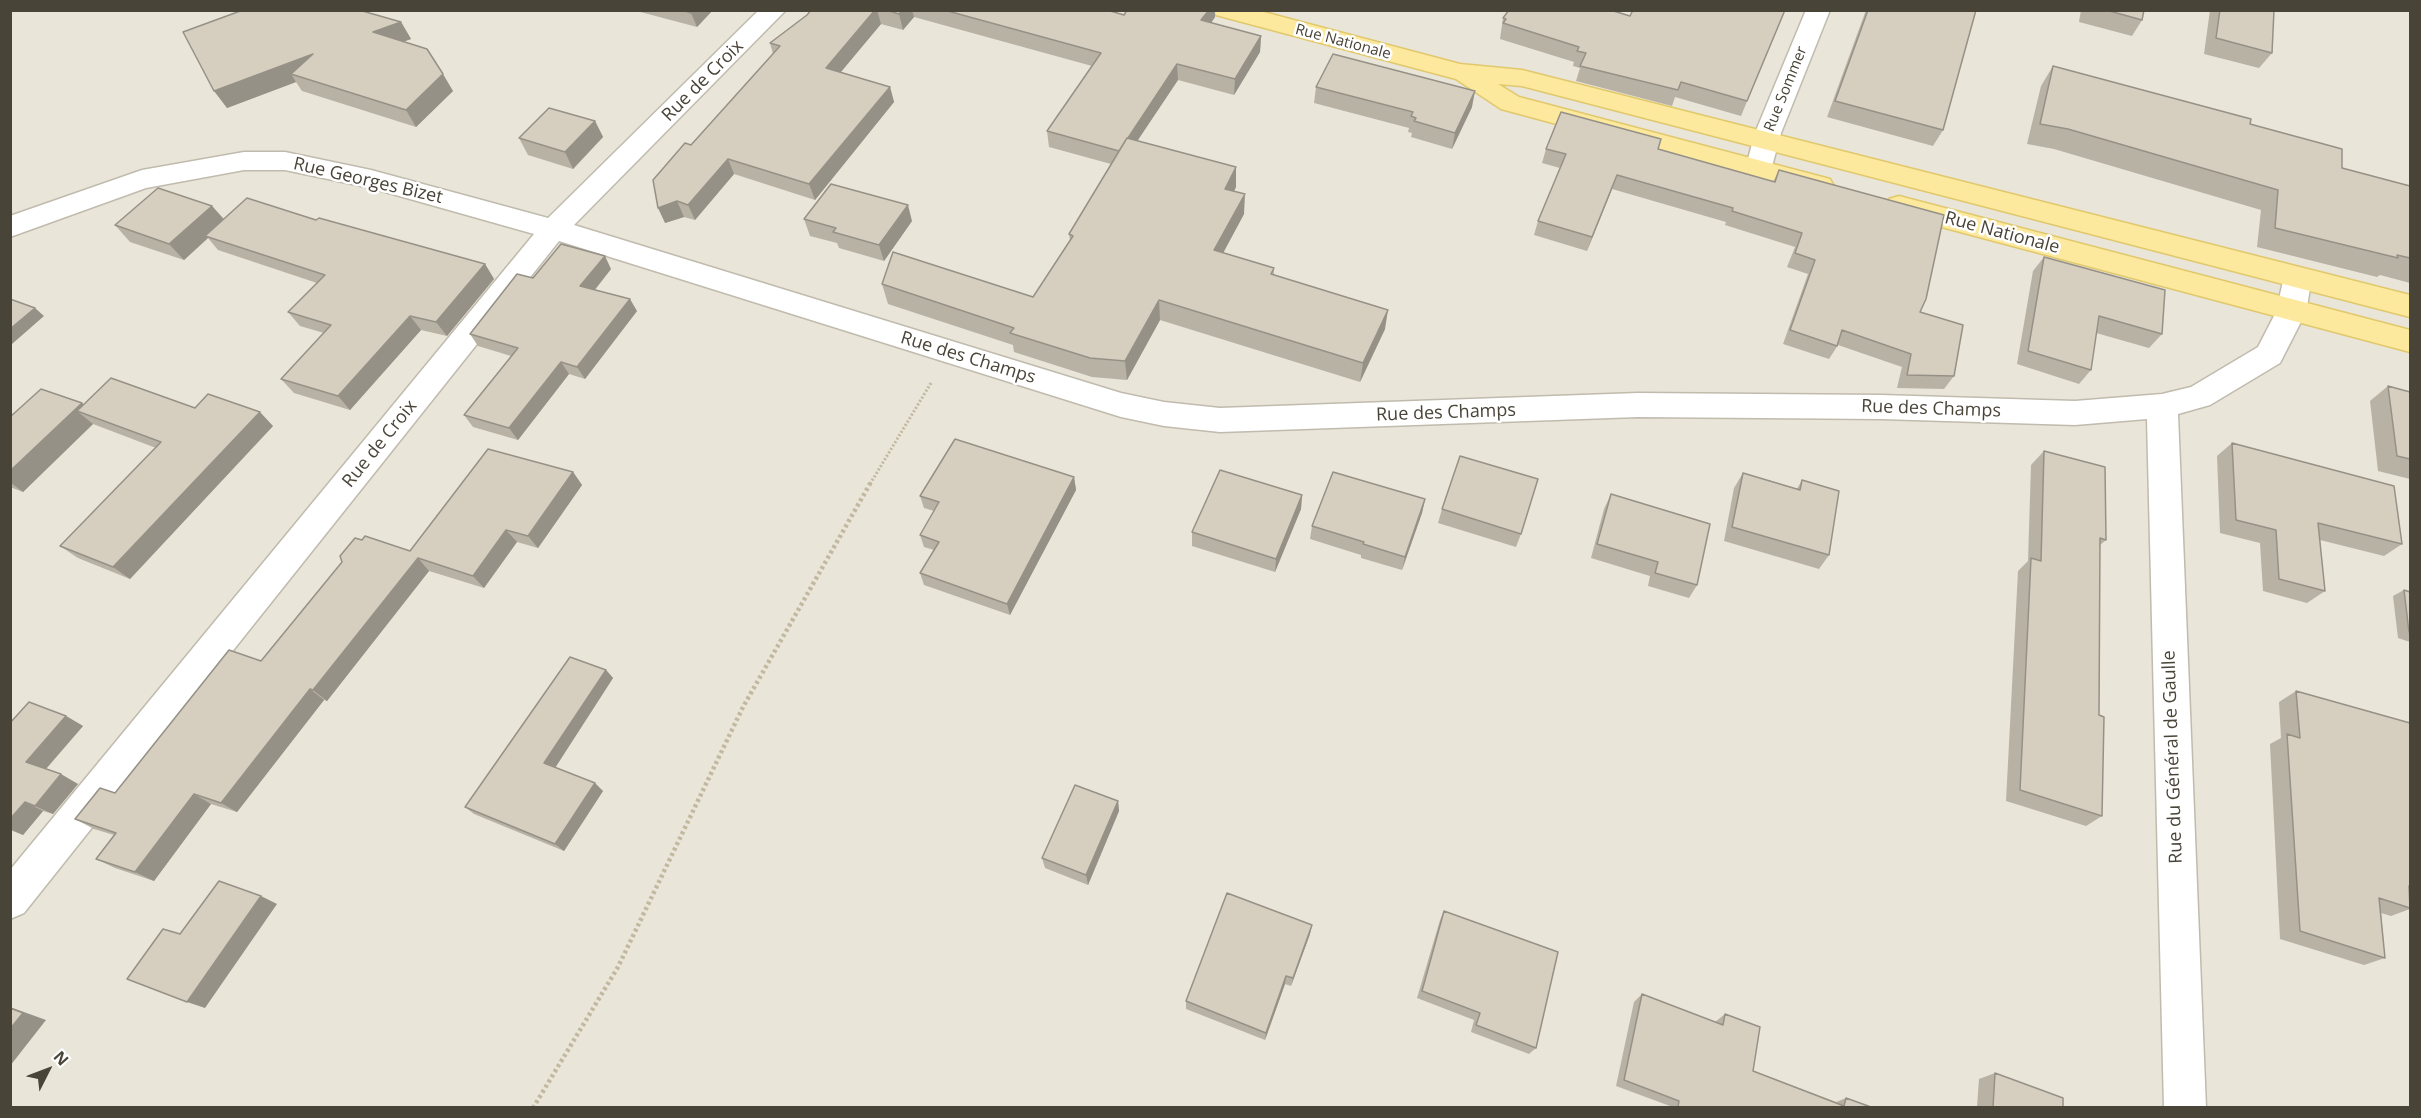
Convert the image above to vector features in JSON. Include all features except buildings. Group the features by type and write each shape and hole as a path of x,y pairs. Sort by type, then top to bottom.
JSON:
{"main road":[{"name":"Rue Nationale","path":"1225,10 1460,72 1522,78 2410,306"},
{"name":"Rue Nationale","path":"1460,72 1510,103 1840,191"},
{"name":"Rue Nationale","path":"1874,200 2410,341"}],"street":[{"name":"Rue de Croix","path":"10,900 553,229 774,10"},
{"name":"Rue Sommer","path":"1758,170 1766,141 1818,10"},
{"name":"Rue Georges Bizet","path":"10,227 142,179 244,161 285,161 329,168 553,229"},
{"name":"Rue des Champs","path":"553,229 1121,405 1164,414 1220,420 1299,419 1638,405 1881,407 2075,413 2162,406 2199,397 2269,355 2291,309 2298,277"},
{"name":"Rue du Général de Gaulle","path":"2162,406 2185,1107"}],"path":[{"path":"533,1107 548,1087 618,967 743,708 848,520 950,353"}],"shaded area":[{"path":"11,11 2410,11 2410,1107 11,1107"}]}
